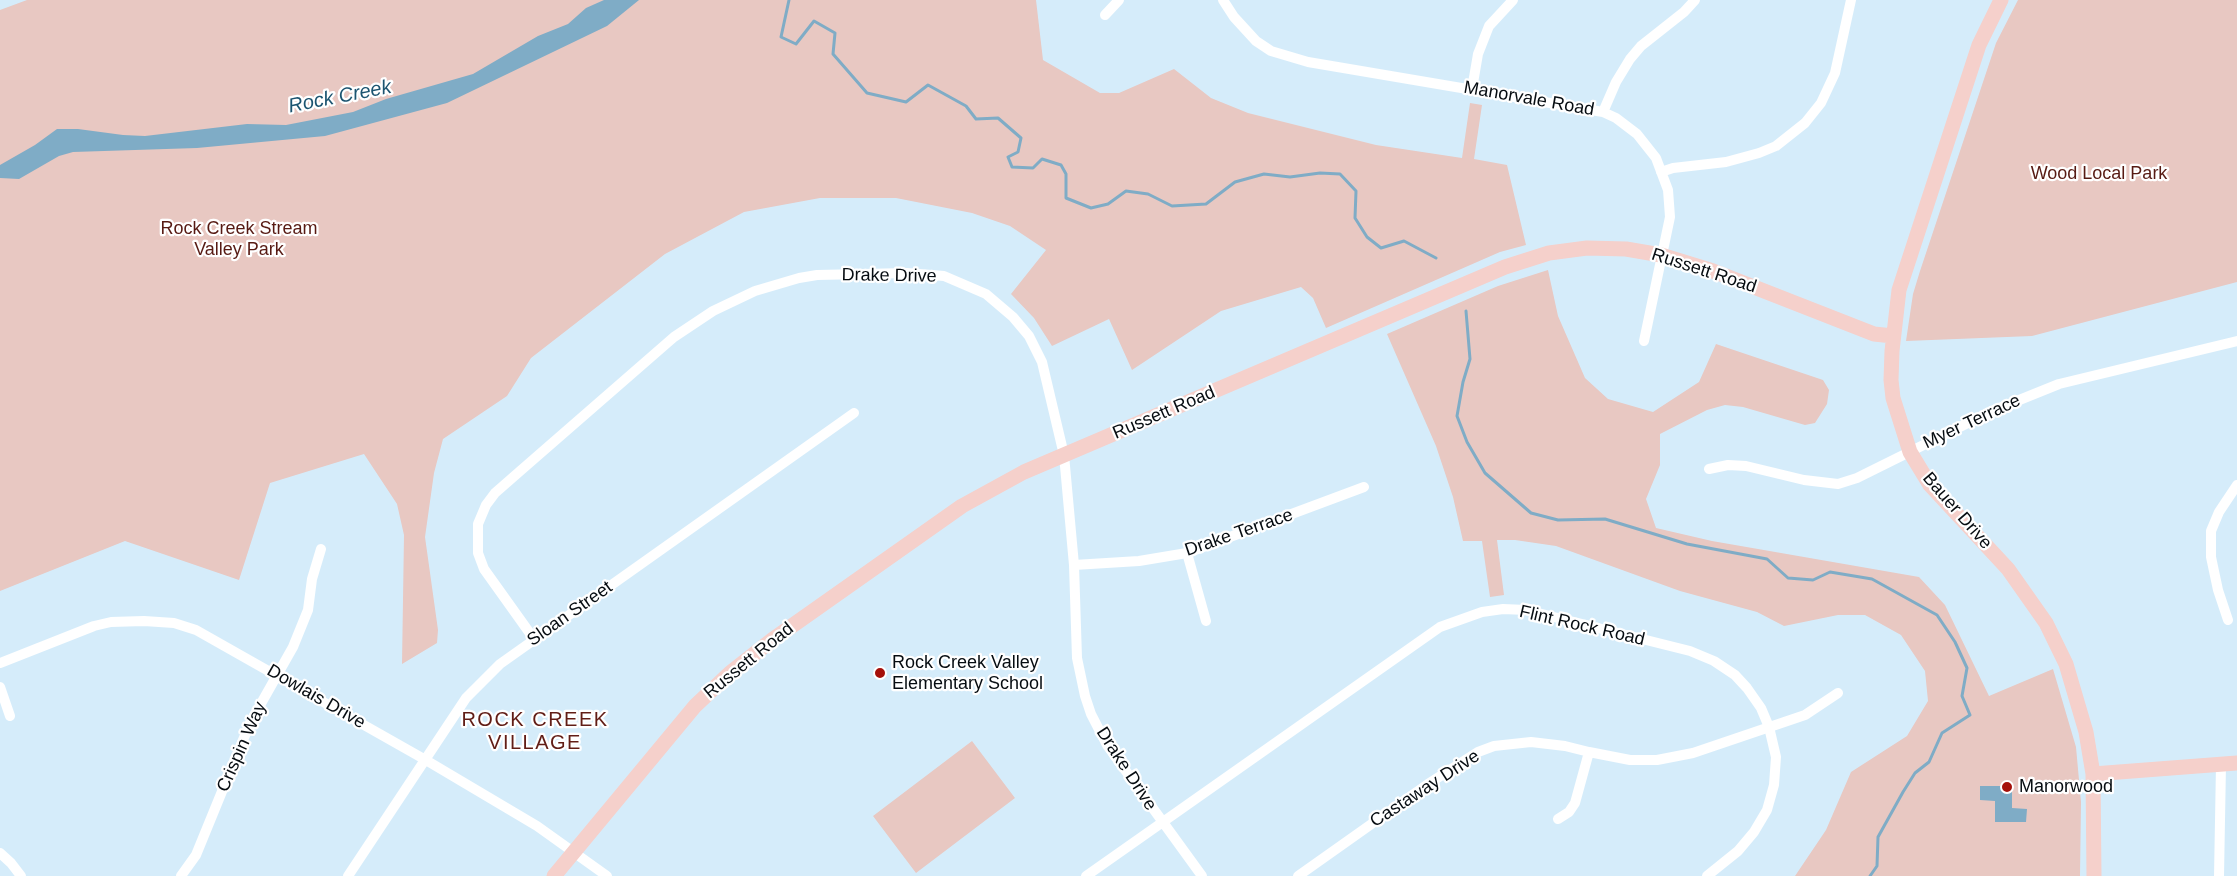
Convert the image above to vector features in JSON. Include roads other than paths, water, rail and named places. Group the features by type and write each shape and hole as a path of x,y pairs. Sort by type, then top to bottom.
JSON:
{"street":[{"path":"1105,15 1119,0"},
{"name":"Manorvale Road","path":"1223,0 1234,18 1256,41 1271,51 1308,62 1604,112 1637,134 1656,158 1662,172 1668,190 1670,217 1644,341"},
{"path":"1472,89 1478,54 1490,27 1513,0"},
{"path":"1604,112 1616,82 1630,59 1641,46 1684,12 1695,0"},
{"path":"1662,172 1673,168 1726,162 1759,153 1776,146 1805,123 1821,103 1836,73 1851,0"},
{"name":"Bauer Drive","path":"2001,0 1979,45 1899,290 1893,336 1891,380 1893,398 1910,452 1930,485 2008,569 2046,624 2066,664 2086,732 2093,774 2094,876"},
{"name":"Russett Road","path":"554,876 695,706 730,673 772,640 962,506 1008,480 1064,455 1505,267 1549,254 1587,248 1626,249 1661,255 1713,271 1874,334 1893,336"},
{"name":"Drake Drive","path":"534,639 484,569 478,553 478,524 486,505 495,493 674,337 713,311 755,291 817,275 907,273 944,276 986,294 1013,317 1029,336 1042,362 1064,455 1074,565 1077,658 1085,696 1091,714 1107,745 1202,876"},
{"name":"Myer Terrace","path":"1709,469 1728,465 1746,466 1804,480 1838,483 1857,478 1992,411 2059,384 2237,341"},
{"name":"Sloan Street","path":"348,876 466,698 500,664 854,412"},
{"path":"2228,620 2218,590 2211,557 2211,531 2219,512 2237,485"},
{"name":"Drake Terrace","path":"1074,565 1139,561 1187,553 1364,487"},
{"name":"Crispin Way","path":"181,876 196,855 250,723 293,648 308,610 312,579 321,549"},
{"path":"1187,553 1206,621"},
{"name":"Flint Rock Road","path":"1086,876 1440,627 1482,612 1503,609 1526,610 1690,651 1714,661 1735,675 1761,708 1769,727 1776,757 1774,785 1767,810 1754,832 1738,851 1707,876"},
{"name":"Dowlais Drive","path":"0,663 94,626 111,622 174,623 196,630 278,675 537,826 607,876"},
{"path":"0,687 10,716"},
{"name":"Castaway Drive","path":"1298,876 1428,784 1478,753 1511,743 1531,742 1565,746 1630,760 1657,760 1693,753 1805,715 1838,693"},
{"path":"1558,819 1569,812 1575,803 1589,753"},
{"path":"2093,774 2237,763"},
{"path":"2220,876 2221,765"},
{"path":"0,853 21,876"}],"water":[{"path":"604,0 639,0 607,26 447,103 325,136 197,148 73,152 59,156 19,179 0,178 0,165 57,129 145,136 247,124 286,125 353,112 386,99 473,74 538,36 568,24 586,8"},
{"path":"1980,786 2012,786 2012,808 2027,809 2026,822 1995,822 1995,801 1980,800"}],"waterway":[{"path":"789,0 781,37 796,44 814,21 835,33 833,54 867,93 906,102 928,85 966,106 976,119 998,118 1021,138 1018,152 1008,157 1012,167 1033,168 1042,159 1061,165 1066,174 1066,198 1091,208 1108,204 1126,191 1148,194 1172,206 1206,204 1235,182 1264,174 1290,177 1320,173 1340,174 1356,191 1355,218 1367,237 1381,248 1404,241 1436,258"},
{"path":"1466,311 1470,359 1457,416 1467,442 1485,473 1531,513 1558,520 1605,519 1687,544 1767,559 1788,578 1813,580 1830,572 1872,579 1937,615 1955,642 1967,668 1962,696 1970,715 1942,733 1929,762 1915,773 1903,792 1878,837 1877,866 1870,876"}],"place":[{"name":"Rock Creek Valley Elementary School","path":"880,673"},
{"name":"Manorwood","path":"2007,787"}],"district":[{"name":"ROCK CREEK VILLAGE","path":"535,732"}],"water label":[{"name":"Rock Creek","path":"340,97"}],"park label":[{"name":"Wood Local Park","path":"2099,174"},
{"name":"Rock Creek Stream Valley Park","path":"239,239"}]}
